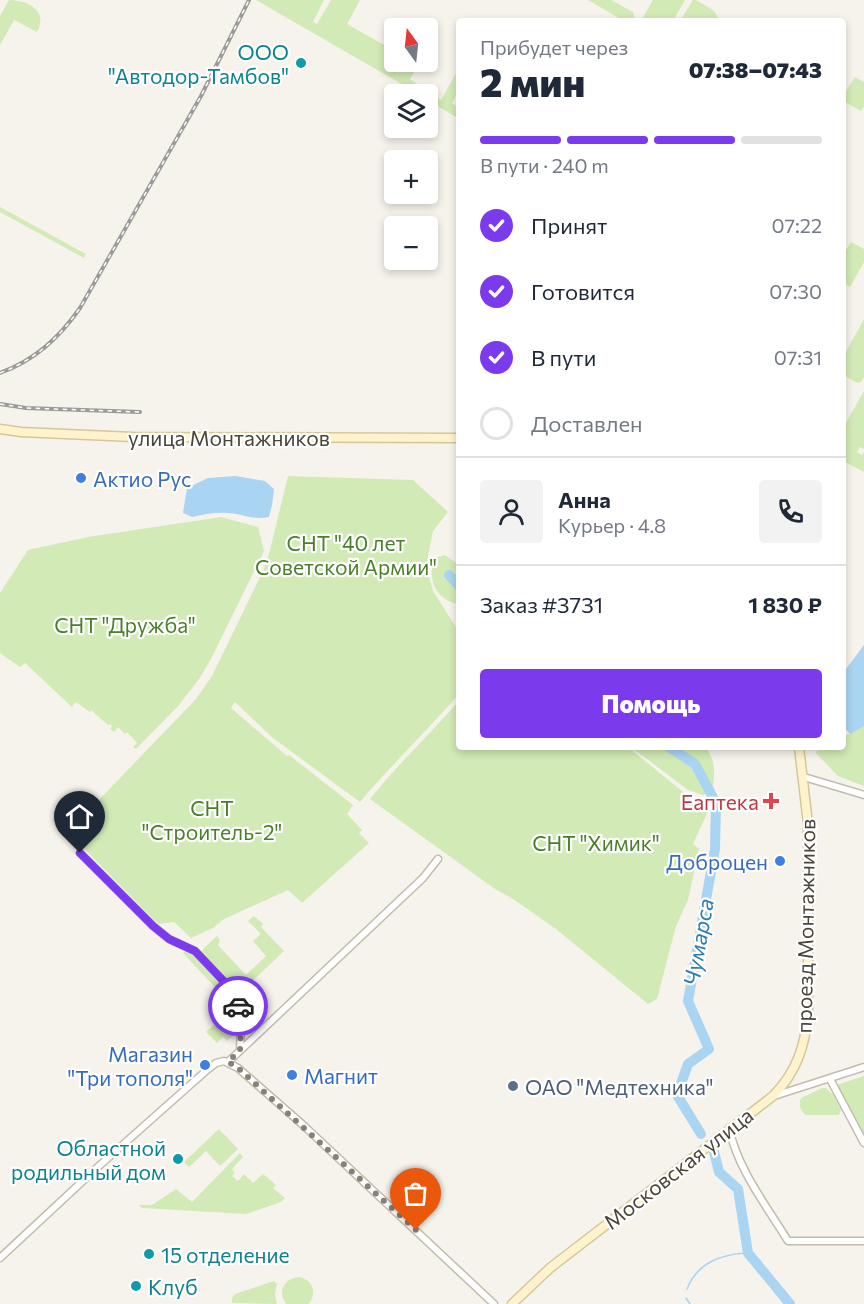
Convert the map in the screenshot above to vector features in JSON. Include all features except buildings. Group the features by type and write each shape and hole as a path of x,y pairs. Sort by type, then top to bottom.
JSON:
{"main road":[{"name":"улица Монтажников","path":"0,429 132,437 456,438"},
{"name":"проезд Монтажников","path":"773,1096 793,1071 804,1041 808,1018 808,824 800,750"},
{"name":"Московская улица","path":"512,1304 550,1268 773,1096"}],"street":[{"path":"804,777 863,793"},
{"path":"80,853 153,926 169,939 195,951 232,990 236,997 241,1026 240,1050"},
{"path":"228,1062 423,878 438,859"},
{"path":"0,1258 207,1070 219,1062 228,1062 238,1068 302,1125 494,1304"},
{"name":"Московская улица","path":"773,1096 864,1067"},
{"path":"830,1079 864,1143"},
{"path":"729,1128 735,1148 757,1194 788,1241 864,1241"}],"green space":[{"path":"9,0 23,2 35,8 40,18 40,25 37,32 14,20 0,45 0,16"},
{"path":"256,0 324,0 313,22 317,24 331,0 360,0 347,24 384,45 384,72 414,72 410,79 417,84 402,84"},
{"path":"588,0 611,0 633,12 634,18 619,18"},
{"path":"653,0 685,0 675,18 643,18"},
{"path":"693,0 696,0 714,11 718,18 682,18"},
{"path":"456,73 456,96 452,103 456,106 456,117 438,106 438,98 441,100"},
{"path":"855,77 864,82 864,106 861,111 846,103 846,91"},
{"path":"0,207 86,254 84,258 0,212"},
{"path":"851,242 864,249 864,262 850,287 846,285 846,250"},
{"path":"864,319 864,377 861,382 857,383 846,377 846,352"},
{"path":"864,391 864,449 860,447 857,452 862,455 864,452 864,472 846,463 846,423"},
{"path":"288,476 413,480 448,512 433,531 426,566 433,591 456,627 456,697 360,802 273,738 235,702 231,708 287,756 289,755 353,805 347,814 362,830 359,833 369,843 302,903 288,890 224,919 213,928 191,938 174,922 159,924 156,922 68,832 196,699 212,676 264,569"},
{"name":"СНТ \"Дружба\"","path":"221,517 258,527 264,551 199,679 179,705 136,749 133,747 137,743 127,732 125,734 118,727 114,732 110,729 112,726 110,724 108,725 91,710 90,712 76,702 72,707 25,663 20,667 0,653 0,593 28,550 88,537"},
{"path":"445,555 456,563 456,603 444,598 435,587 432,573 435,558"},
{"name":"СНТ \"Химик\"","path":"456,704 456,750 632,750 694,801 709,809 693,844 699,849 688,900 676,926 657,999 648,1004 556,929 495,889 370,799"},
{"path":"864,726 864,786 838,776 815,752 846,750 846,735"},
{"path":"635,750 708,750 714,768 712,792 703,795 688,790"},
{"path":"254,916 263,924 261,927 284,951 243,990 254,1017 247,1024 251,1028 249,1031 245,1027 239,993 203,955 202,950 217,936 220,940 218,945 246,975 266,956 253,941 261,934 248,921"},
{"path":"187,949 233,998 239,1029 227,1041 223,1037 217,1043 206,1032 225,1015 218,1007 226,999 183,953"},
{"path":"864,1076 864,1136 837,1085"},
{"path":"826,1088 833,1095 841,1110 839,1115 806,1115 802,1112 801,1098"},
{"path":"219,1129 238,1149 220,1166 206,1151 189,1167 184,1162"},
{"path":"240,1153 243,1157 232,1169 235,1173 232,1176 238,1181 244,1174 253,1183 263,1174 276,1185 273,1188 285,1198 281,1202 246,1214 142,1208 139,1205 152,1205 176,1189 192,1202"},
{"path":"300,1277 311,1284 313,1295 309,1304 286,1304 282,1294 284,1286 290,1280"},
{"path":"274,1281 277,1284 275,1294 277,1304 232,1303 235,1294"}],"water":[{"path":"235,476 265,481 274,489 269,517 256,518 225,513 192,517 183,513 187,488 208,478"},
{"path":"864,645 864,726 850,734 846,729 846,669"}],"waterway":[{"name":"Чумарса","path":"449,575 456,583"},
{"name":"Чумарса","path":"674,750 695,764 716,803 715,849 688,1001 709,1049 688,1064 677,1095 701,1134"},
{"name":"Чумарса","path":"714,1152 719,1172 738,1189 748,1253 790,1304"},
{"path":"687,1289 691,1280 704,1266 728,1255 748,1253"},
{"path":"686,1298 690,1304"}],"railway":[{"path":"0,373 24,362 45,347 64,329 80,308 201,96 249,0"},
{"path":"0,404 26,408 140,412"}],"way so far":[{"path":"238,1006 241,1026 240,1050 228,1062 234,1064 416,1230"}],"place":[{"name":"ООО \"Автодор-Тамбов\"","path":"301,63"},
{"name":"Актио Рус","path":"81,478"},
{"name":"Еаптека","path":"771,801"},
{"name":"Доброцен","path":"780,861"},
{"name":"Магазин \"Три тополя\"","path":"205,1065"},
{"name":"Магнит","path":"292,1075"},
{"name":"ОАО \"Медтехника\"","path":"513,1086"},
{"name":"Областной родильный дом","path":"178,1159"},
{"name":"15 отделение","path":"149,1254"},
{"name":"Клуб","path":"136,1286"}],"route":[{"path":"80,853 153,926 169,939 195,951 232,990 238,1006"}],"park label":[{"name":"СНТ \"40 лет Советской Армии\"","path":"346,554"},
{"name":"СНТ \"Строитель-2\"","path":"212,819"}]}
